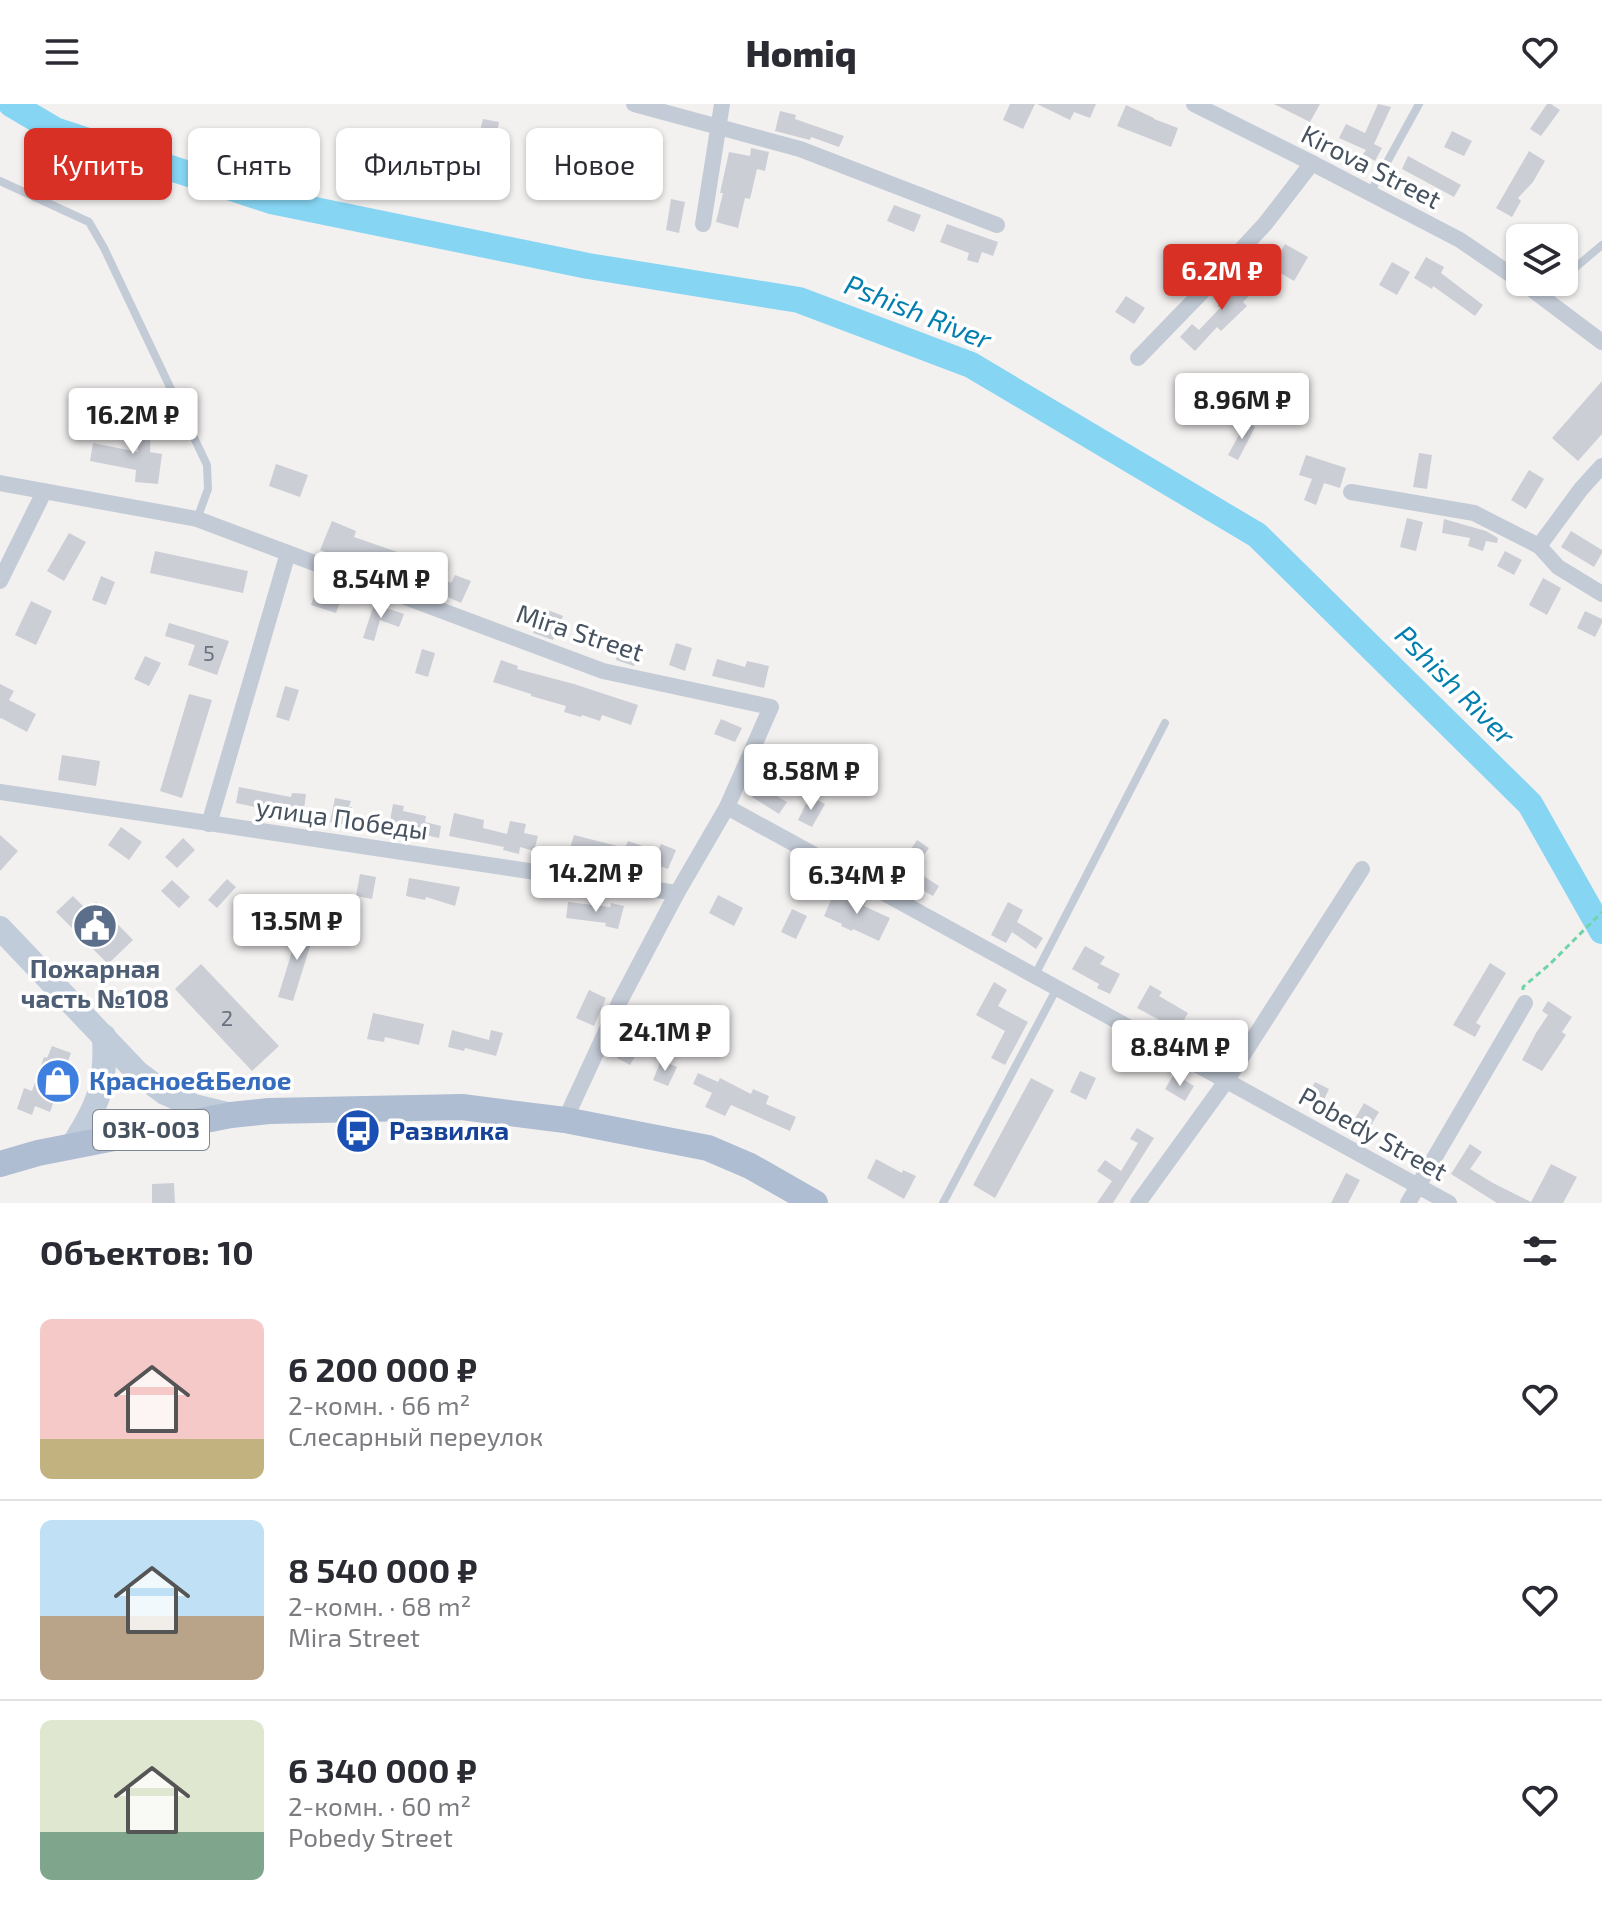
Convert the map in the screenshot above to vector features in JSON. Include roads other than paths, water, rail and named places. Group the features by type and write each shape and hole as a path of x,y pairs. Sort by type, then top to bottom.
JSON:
{"main road":[{"path":"0,928 138,1073 165,1093 194,1106 231,1115"},
{"path":"72,1146 90,1119 100,1093 105,1064 104,1036"},
{"name":"03К-003","path":"0,1164 38,1153 231,1115 269,1111 462,1107 565,1120 708,1148 750,1166 815,1203"}],"street":[{"path":"634,104 800,149 997,225"},
{"path":"703,224 722,104"},
{"name":"Kirova Street","path":"1194,104 1460,240 1506,271"},
{"path":"1138,358 1265,224 1312,163"},
{"name":"Kirova Street","path":"1543,296 1602,342"},
{"path":"1539,546 1602,466"},
{"name":"Mira Street","path":"0,483 197,519 603,671 771,707 727,807"},
{"path":"0,581 44,492"},
{"path":"1351,492 1474,513 1539,546 1558,567 1602,594"},
{"path":"209,824 288,553"},
{"name":"улица Победы","path":"0,792 677,893"},
{"path":"565,1120 620,1001 727,807"},
{"name":"Pobedy Street","path":"727,807 1449,1203"},
{"path":"1138,1203 1227,1080 1362,869"},
{"path":"1408,1203 1525,1003"}],"lane":[{"path":"1370,193 1419,104"},
{"path":"0,181 89,222 207,465 208,489 197,519"},
{"path":"1578,265 1602,245"},
{"path":"1035,975 1165,723"},
{"path":"943,1203 1057,988"}],"waterway":[{"name":"Pshish River","path":"11,104 55,130 271,201 588,266 799,300 971,365 1257,535 1530,804 1602,931"}],"place":[{"name":"Пожарная часть №108","path":"95,926"},
{"name":"Красное&Белое","path":"58,1081"},
{"name":"Развилка","path":"358,1131"}]}
